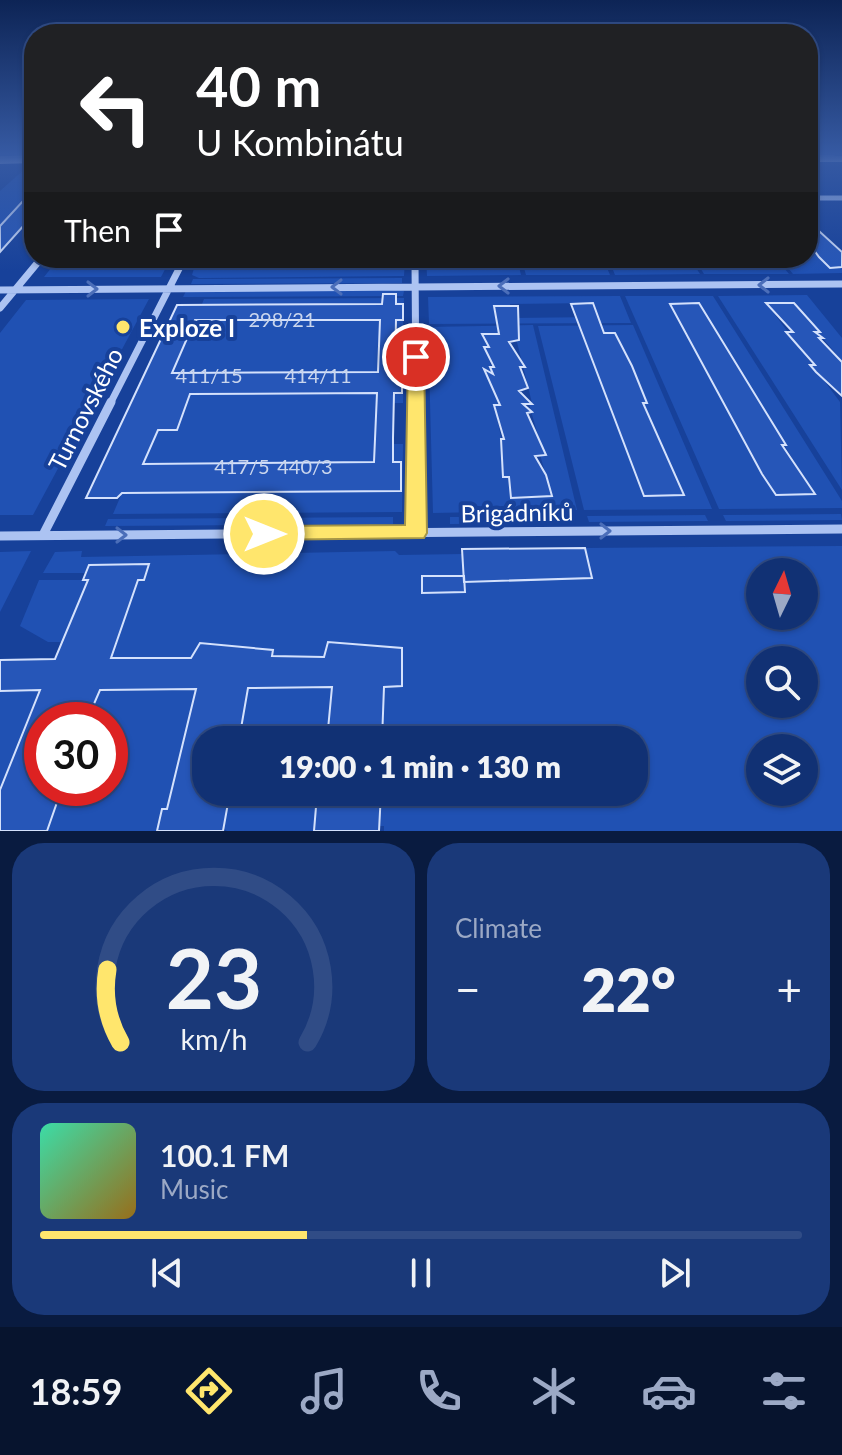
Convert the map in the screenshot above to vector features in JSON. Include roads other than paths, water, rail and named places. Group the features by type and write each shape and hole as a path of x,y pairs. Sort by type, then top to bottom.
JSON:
{"street":[{"path":"818,198 842,198"},
{"path":"0,308 33,268"},
{"name":"Turnovského","path":"43,535 179,268"},
{"path":"415,268 416,533"},
{"path":"0,290 842,284"},
{"name":"Brigádníků","path":"0,536 842,529"}],"place":[{"name":"Exploze I","path":"123,327"}]}
